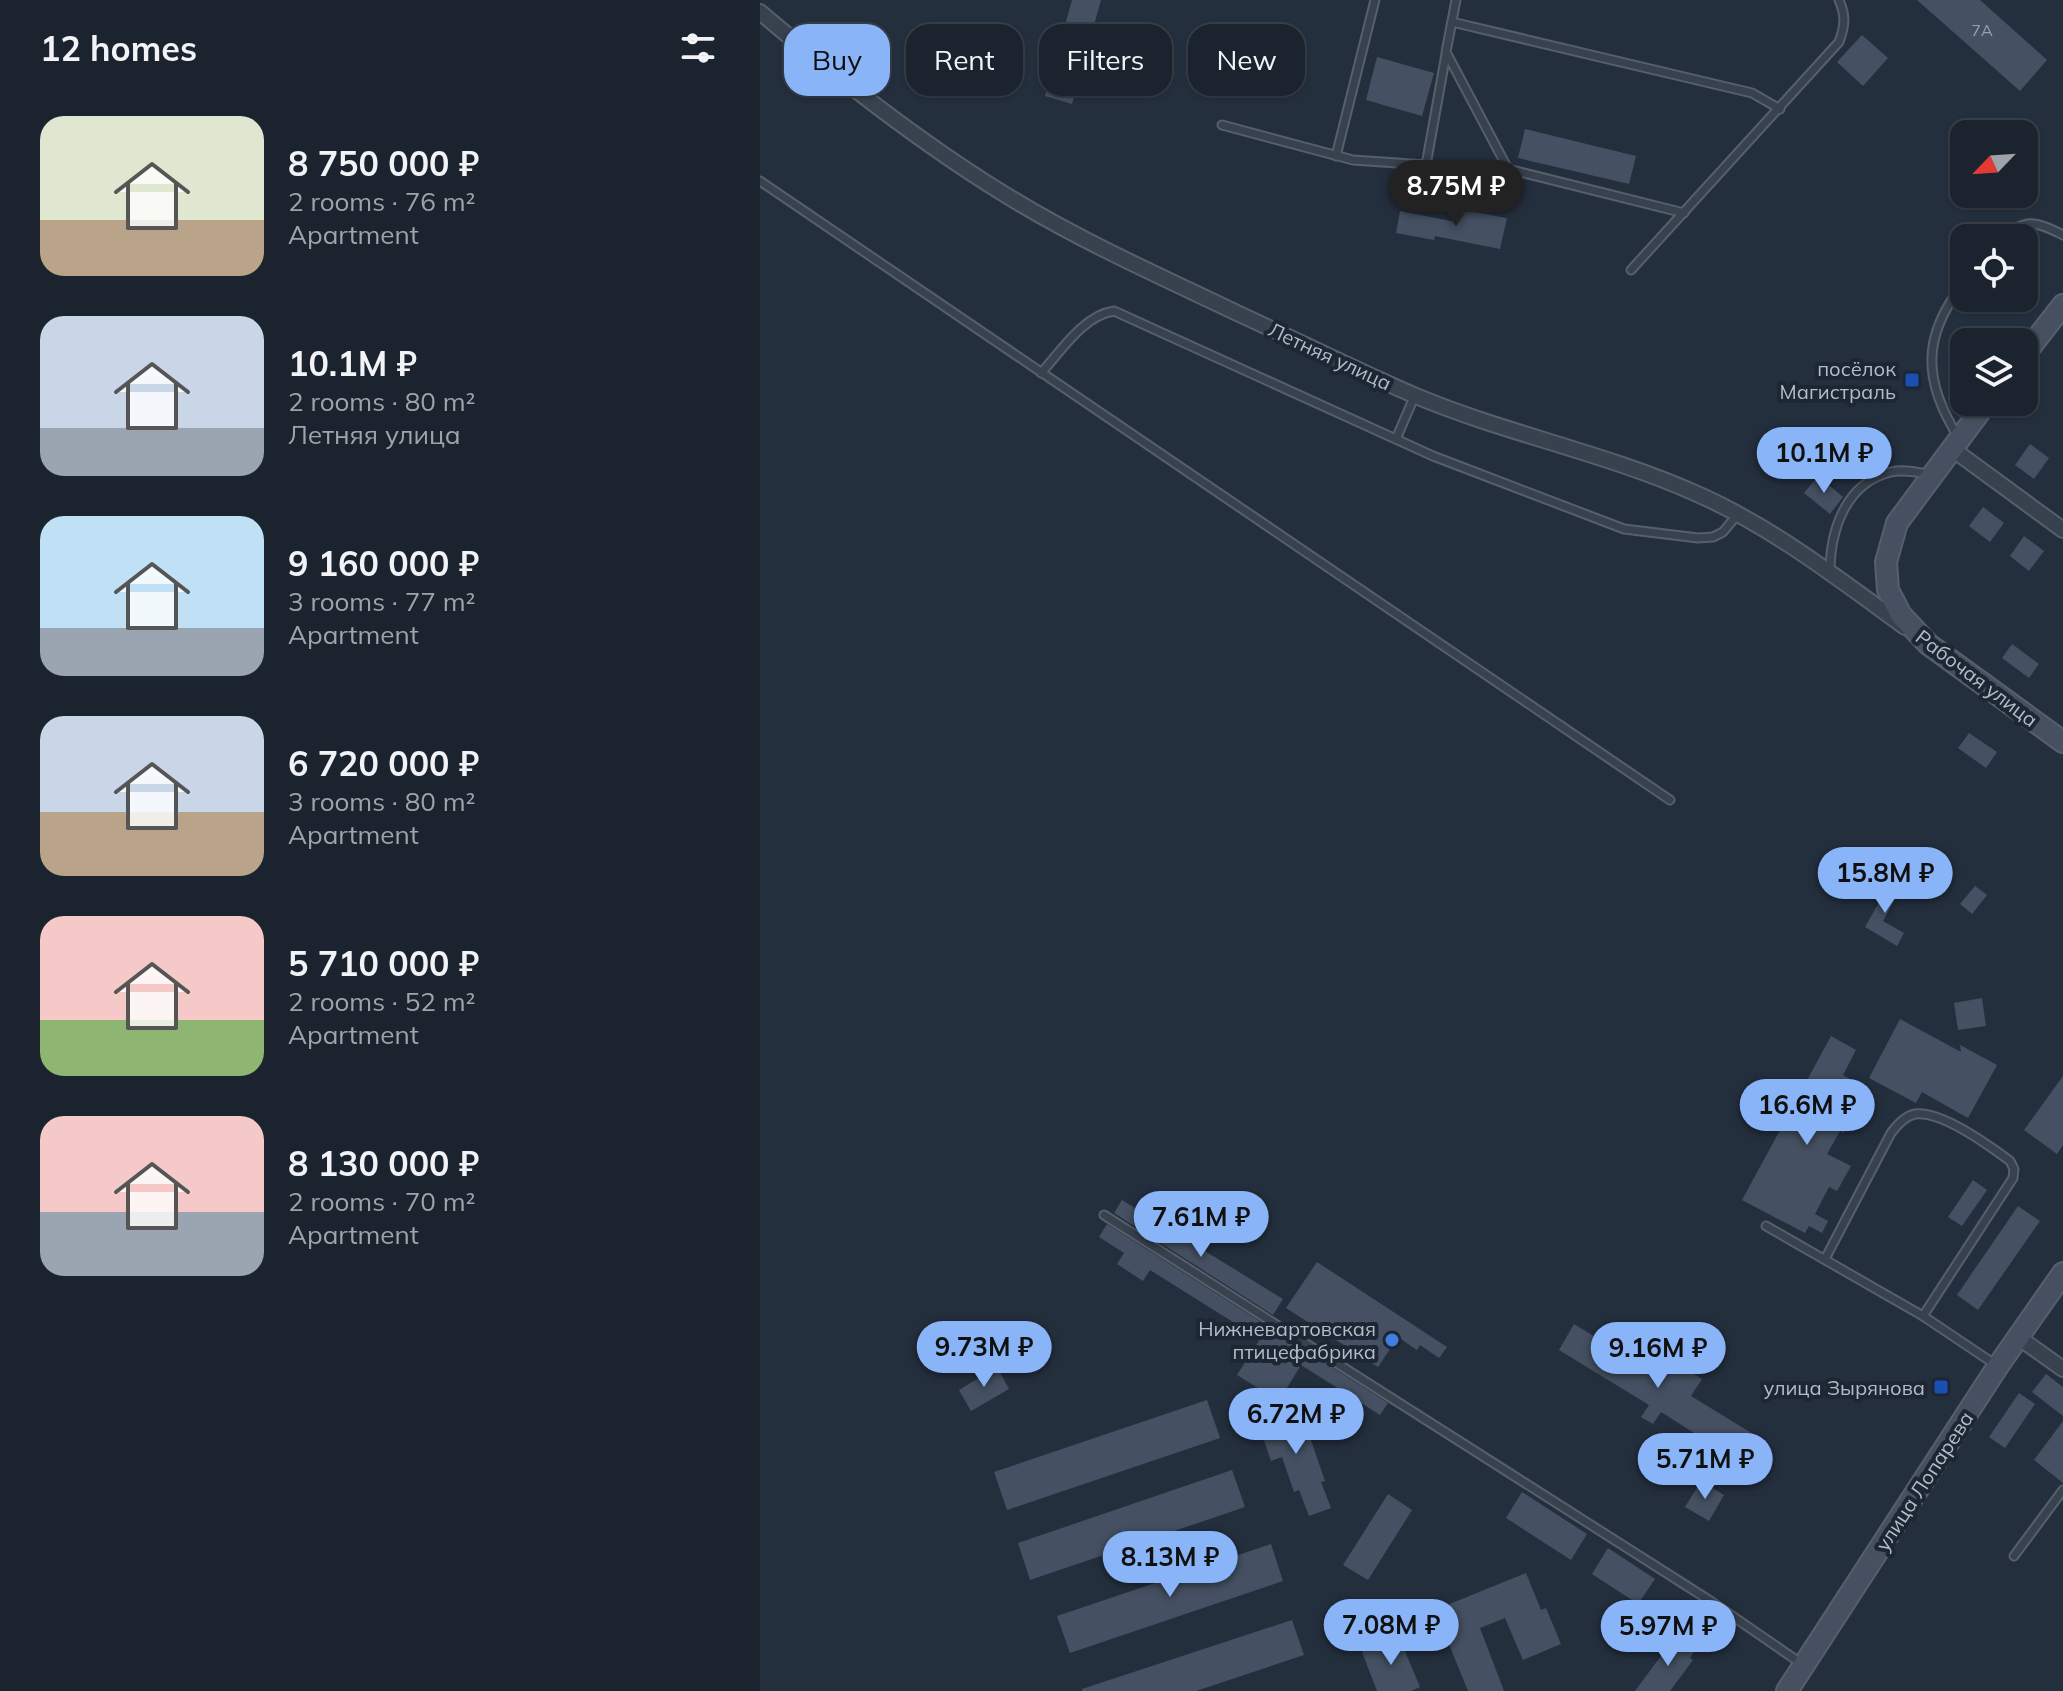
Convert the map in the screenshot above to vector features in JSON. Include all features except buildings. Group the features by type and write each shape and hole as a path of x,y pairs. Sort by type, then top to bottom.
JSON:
{"street":[{"name":"Летняя улица","path":"760,12 883,111 1015,200 1174,283 1415,395 1475,418 1621,464 1696,493 1830,573 1928,644"},
{"path":"2038,337 2063,305"},
{"name":"Рабочая улица","path":"1976,416 1897,523 1886,562 1888,590 1911,628 1928,644 2063,742"},
{"path":"1955,443 2063,530"},
{"name":"улица Лопарева","path":"1787,1691 1998,1366 2063,1273"},
{"path":"2018,1337 2063,1369"}],"lane":[{"path":"1336,156 1375,0"},
{"path":"1426,165 1456,0"},
{"path":"1631,270 1839,42 1845,26 1839,0"},
{"path":"1452,22 1752,93 1780,109"},
{"path":"1446,52 1508,169"},
{"path":"1222,125 1336,156 1377,163 1508,169 1684,213"},
{"path":"760,181 1670,800"},
{"path":"2021,224 2038,223 2063,235"},
{"path":"1950,300 1940,320 1932,355 1932,381 1955,443"},
{"path":"1041,373 1089,322 1102,313 1114,311 1457,466 1624,529 1713,537 1723,532 1737,515"},
{"path":"1396,439 1415,395"},
{"path":"1830,573 1830,549 1837,520 1854,493 1892,471 1931,474"},
{"path":"1825,1259 1898,1125 1918,1113 1948,1122 2010,1161 2014,1169 2013,1178 1923,1316"},
{"path":"1104,1215 1712,1602 1803,1665"},
{"path":"1766,1226 1923,1316 1998,1366"},
{"path":"2014,1556 2063,1490"}],"place":[{"name":"посёлок Магистраль","path":"1912,380"},
{"name":"Нижневартовская птицефабрика","path":"1392,1340"},
{"name":"улица Зырянова","path":"1941,1387"}]}
